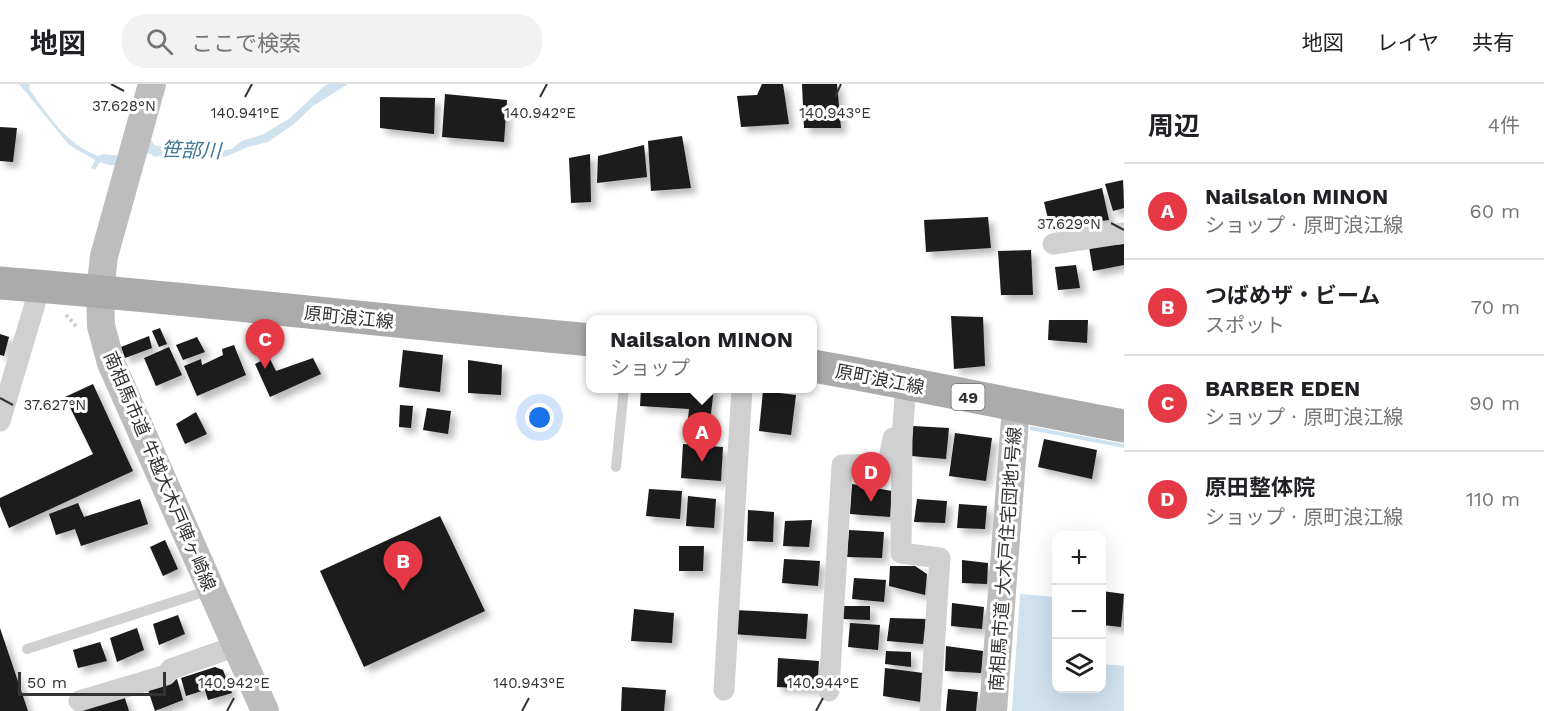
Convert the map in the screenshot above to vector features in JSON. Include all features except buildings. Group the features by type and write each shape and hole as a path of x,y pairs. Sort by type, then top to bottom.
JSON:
{"main road":[{"name":"原町浪江線","path":"0,283 190,299 337,316 586,340"},
{"name":"原町浪江線","path":"817,367 1124,426"}],"street":[{"name":"南相馬市道 牛越大木戸陣ヶ崎線","path":"148,96 104,256 100,292 100,326 111,363 265,711"},
{"path":"1053,244 1124,232"},
{"path":"0,421 40,287"},
{"path":"829,691 842,465 888,464 901,382"},
{"path":"901,382 901,553 940,558 930,711"},
{"path":"724,690 742,393"},
{"name":"南相馬市道 大木戸住宅団地1号線","path":"993,711 1016,406"},
{"path":"79,701 166,675 171,669 236,646"}],"lane":[{"path":"616,467 623,393"},
{"path":"27,649 211,590"}],"water":[{"name":"笹部川","path":"19,84 30,84 29,89 51,119 76,144 98,156 103,154 121,156 151,139 154,145 163,147 194,147 221,151 231,149 242,141 264,134 290,118 328,84 348,84 313,106 294,124 268,142 248,147 225,157 168,154 155,157 149,153 119,165 100,162 95,170 91,168 95,160 69,145"},
{"path":"1030,426 1124,444 1124,448 1030,430"},
{"path":"1020,594 1052,597 1052,693 1106,693 1106,664 1124,666 1124,711 1012,711"}],"place":[{"name":"BARBER EDEN","path":"265,369"},
{"name":"Nailsalon MINON","path":"702,462"},
{"name":"原田整体院","path":"871,502"},
{"name":"つばめザ・ビーム","path":"403,591"}]}
